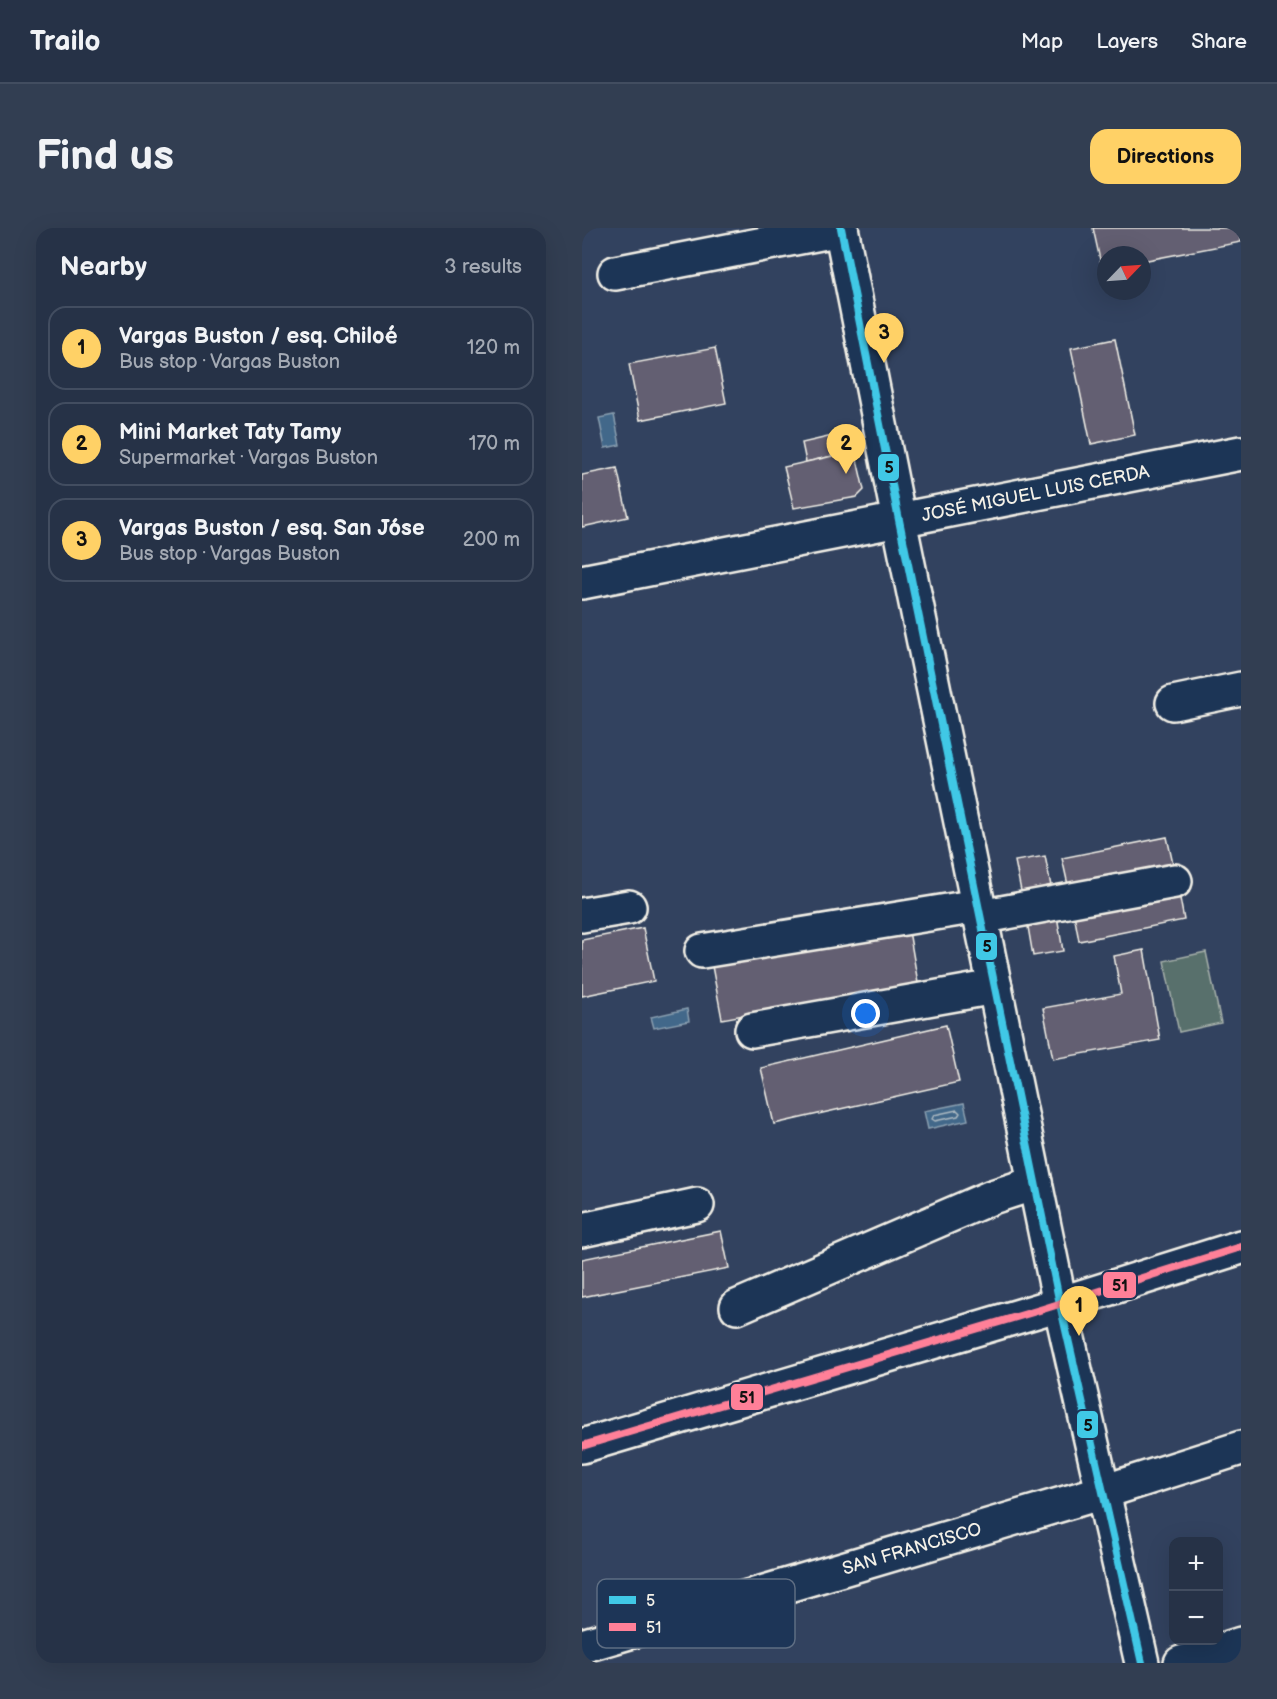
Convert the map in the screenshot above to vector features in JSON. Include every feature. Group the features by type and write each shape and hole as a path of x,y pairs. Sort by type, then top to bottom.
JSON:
{"street":[{"path":"615,273 841,228 1060,1304 1142,1663"},
{"name":"JOSÉ MIGUEL LUIS CERDA","path":"582,582 1241,453"},
{"path":"1173,703 1241,690"},
{"path":"702,951 1174,881"},
{"path":"582,915 629,907"},
{"path":"752,1030 995,987"},
{"path":"737,1307 992,1197 1035,1184"},
{"path":"582,1230 697,1205"},
{"path":"582,1446 1060,1304 1241,1247"},
{"name":"SAN FRANCISCO","path":"795,1583 1103,1492 1241,1448"},
{"name":"SAN FRANCISCO","path":"582,1646 597,1642"},
{"path":"1181,1663 1241,1644"}],"green space":[{"path":"1206,952 1221,1023 1179,1032 1164,961"}],"water":[{"path":"614,415 620,445 605,448 599,418"},
{"path":"687,1009 689,1021 654,1028 651,1017"},
{"path":"964,1103 968,1120 928,1129 924,1111"}],"building":[{"path":"1093,228 1241,228 1241,242 1151,259 1151,246 1097,246"},
{"path":"1115,339 1135,435 1091,444 1071,348"},
{"path":"715,348 726,403 640,420 629,364"},
{"path":"850,432 855,451 806,462 802,443"},
{"path":"855,451 864,490 857,497 794,508 784,467"},
{"path":"617,468 628,517 582,527 582,475"},
{"path":"1167,837 1173,864 1068,885 1062,858"},
{"path":"1045,856 1052,891 1022,896 1015,861"},
{"path":"1179,893 1184,920 1079,941 1074,914"},
{"path":"1057,916 1063,951 1033,956 1027,921"},
{"path":"643,928 654,981 582,996 582,940"},
{"path":"909,931 918,983 722,1019 712,966"},
{"path":"1144,950 1160,1040 1053,1059 1043,1008 1121,994 1114,956"},
{"path":"946,1025 959,1082 774,1124 761,1068"},
{"path":"721,1231 729,1268 582,1297 582,1259"}],"transit line":[{"name":"5","path":"841,228 1060,1304 1142,1663"},
{"name":"51","path":"582,1446 1043,1309 1241,1247"}],"place":[{"name":"Vargas Buston / esq. San Jóse","path":"884,363"},
{"name":"Mini Market Taty Tamy","path":"846,474"},
{"name":"Vargas Buston / esq. Chiloé","path":"1079,1336"}]}
